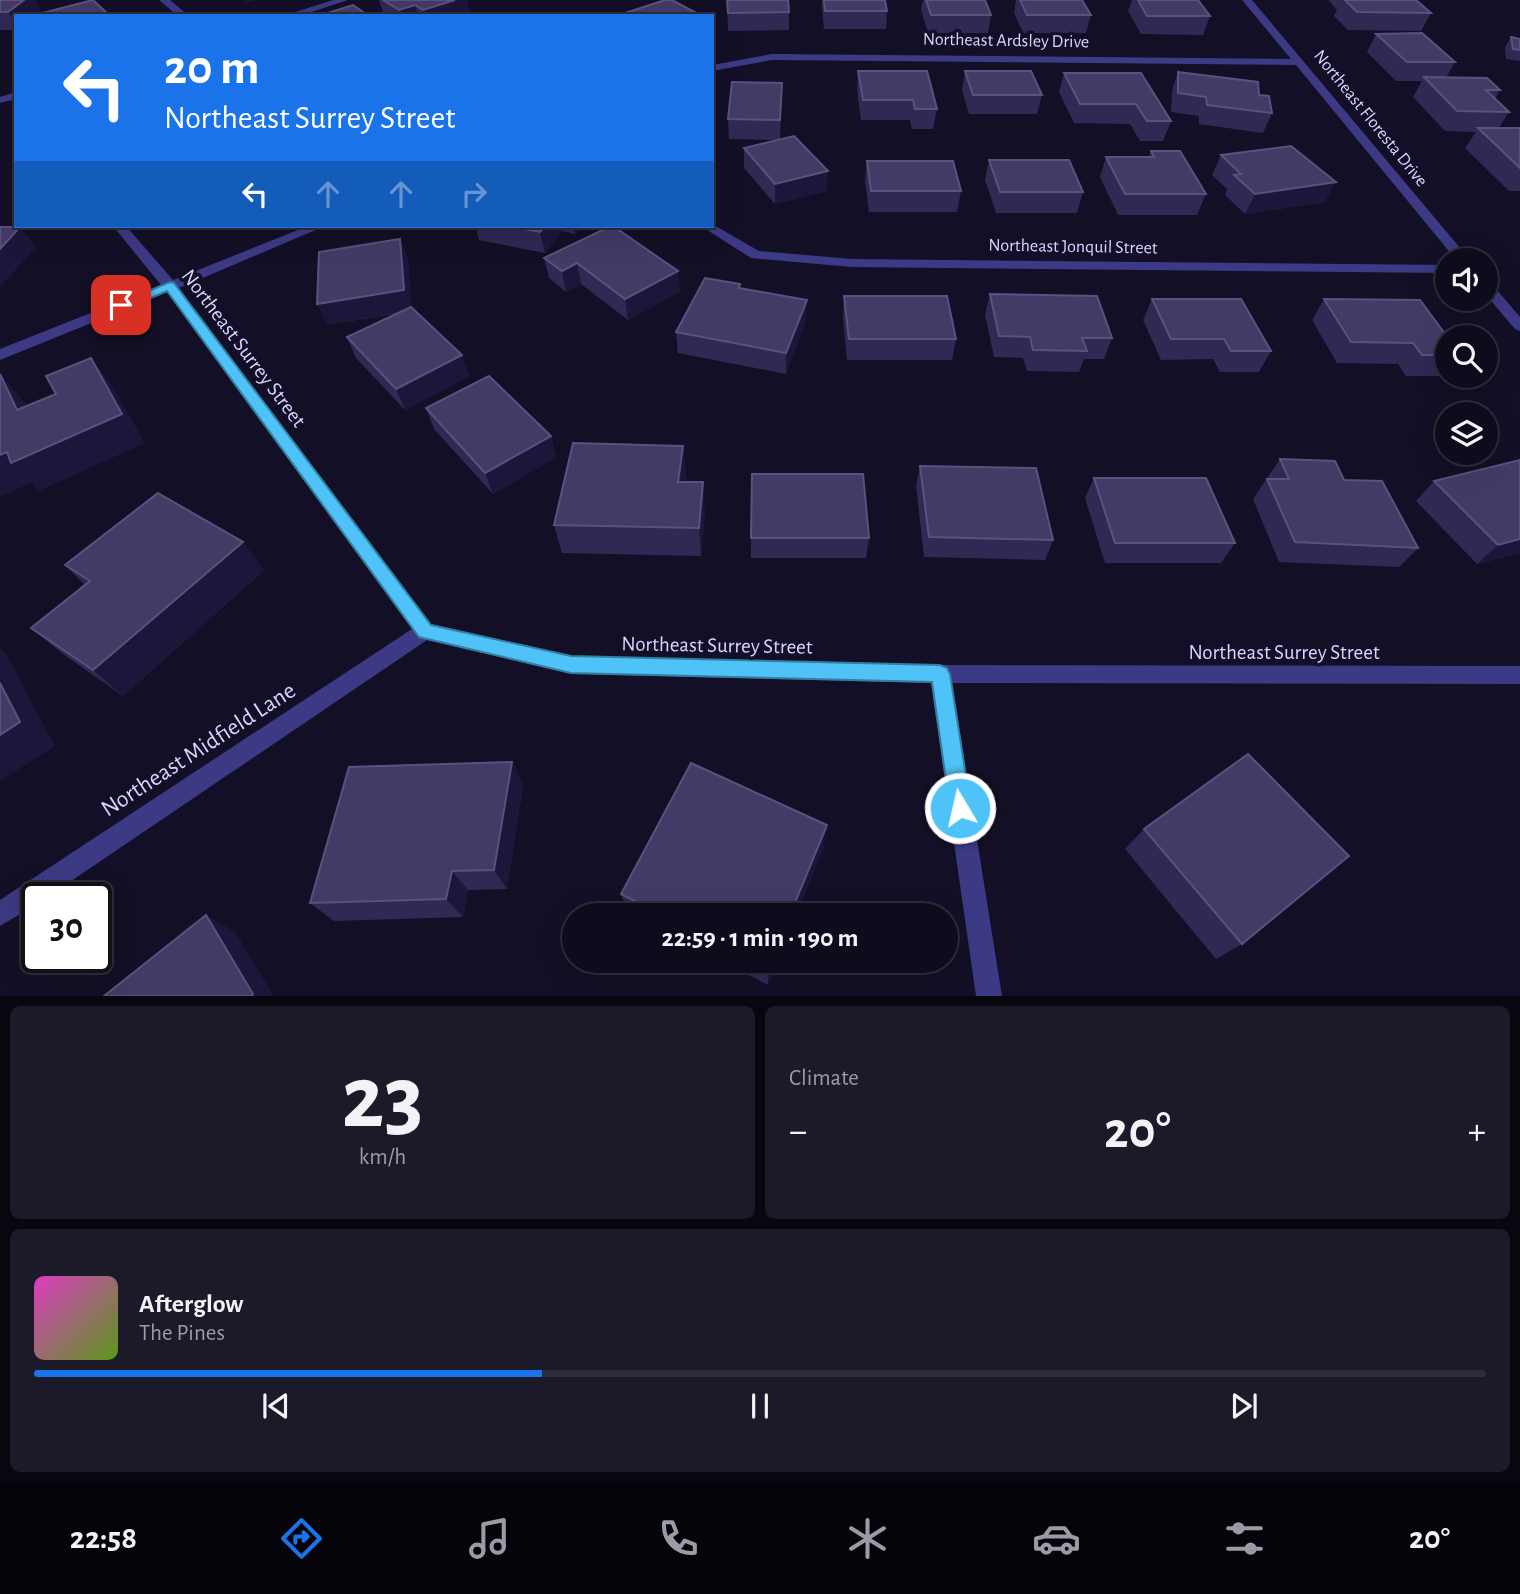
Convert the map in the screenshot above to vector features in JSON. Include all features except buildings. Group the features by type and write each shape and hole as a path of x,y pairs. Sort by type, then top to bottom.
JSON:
{"street":[{"path":"164,0 182,14"},
{"path":"295,14 343,0"},
{"name":"Northeast Floresta Drive","path":"1247,0 1453,248"},
{"name":"Northeast Ardsley Drive","path":"714,68 772,57 1301,62"},
{"name":"Northeast Surrey Street","path":"120,228 170,286 425,631 571,664 940,674 1520,675"},
{"path":"0,355 314,228"},
{"name":"Northeast Jonquil Street","path":"710,228 756,255 852,264 1435,269"},
{"path":"1498,300 1520,326"},
{"name":"Northeast Midfield Lane","path":"0,914 425,631"},
{"path":"940,674 989,996"}],"route":[{"path":"121,305 170,286 425,631 571,664 940,674 960,808"}]}
